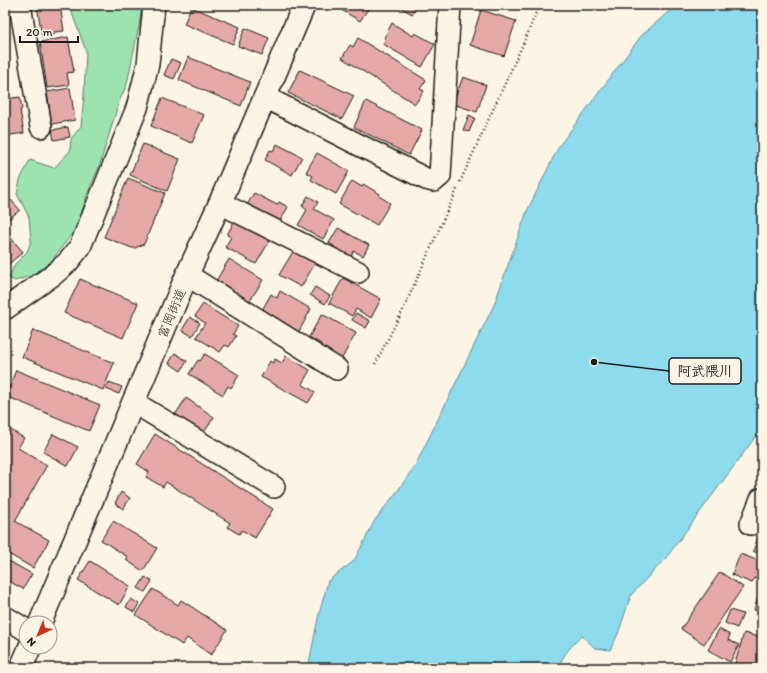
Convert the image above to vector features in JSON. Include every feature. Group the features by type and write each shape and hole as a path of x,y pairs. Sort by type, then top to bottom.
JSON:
{"street":[{"path":"20,5 41,127"},
{"path":"5,309 53,275 68,262 80,246 137,108 148,64 154,5"},
{"name":"富岡街道","path":"43,615 187,275 220,203 304,5"},
{"path":"265,97 426,179 434,181 440,176 450,5"},
{"path":"220,203 358,272"},
{"path":"187,275 338,369"},
{"path":"133,402 274,487"},
{"path":"751,524 762,499"},
{"path":"5,617 18,625"},
{"path":"21,668 27,655"}],"green space":[{"path":"69,5 142,5 127,84 119,102 99,167 87,195 77,227 50,263 30,276 15,281 9,278 15,264 27,252 31,241 29,217 17,194 20,180 30,160 54,168 70,151 71,139 81,126 86,51"}],"water":[{"path":"676,5 762,5 762,428 666,558 631,595 618,634 610,650 595,648 582,636 565,655 559,668 308,668 318,618 328,581 354,561 375,520 416,464 494,305 527,211 559,146 641,36"}],"building":[{"path":"37,5 60,5 64,31 54,32 54,35 42,37"},
{"path":"333,5 362,5 368,9 360,21"},
{"path":"397,5 417,5 412,14"},
{"path":"191,7 240,27 233,44 184,24"},
{"path":"481,10 516,21 504,56 470,45"},
{"path":"392,23 413,36 415,33 435,44 422,67 383,44 386,39 384,38"},
{"path":"245,28 269,38 262,55 238,46"},
{"path":"68,37 74,72 67,73 69,85 47,88 40,42"},
{"path":"358,38 426,80 420,89 424,91 415,104 342,58 350,45 353,47"},
{"path":"188,57 250,82 241,106 179,80"},
{"path":"171,59 181,63 174,79 164,75"},
{"path":"5,68 9,91 5,91"},
{"path":"300,70 354,96 342,119 288,93"},
{"path":"463,77 486,85 477,112 453,104"},
{"path":"70,88 75,120 52,124 47,92"},
{"path":"20,97 22,109 20,110 24,133 5,136 5,99"},
{"path":"162,98 204,115 192,143 151,126"},
{"path":"366,101 422,130 409,155 354,127"},
{"path":"469,115 475,118 469,132 463,130"},
{"path":"68,127 70,137 54,140 52,130"},
{"path":"143,144 180,159 167,191 130,175"},
{"path":"277,144 302,157 292,175 265,160 270,150 273,151"},
{"path":"317,153 349,171 336,194 311,180 313,176 306,172"},
{"path":"128,178 165,193 144,244 135,248 104,237"},
{"path":"352,181 362,187 363,184 380,194 379,196 390,203 377,225 339,204"},
{"path":"254,193 277,205 279,202 288,207 279,223 247,205"},
{"path":"308,196 318,202 314,209 334,220 323,239 298,225 307,210 302,206"},
{"path":"11,200 20,210 5,222 5,205"},
{"path":"235,220 270,240 256,264 225,247 231,237 227,235"},
{"path":"338,228 369,245 363,256 354,251 350,258 332,249 334,246 329,243"},
{"path":"5,231 23,252 5,267"},
{"path":"294,250 316,262 301,287 279,275"},
{"path":"229,259 263,280 249,302 216,281"},
{"path":"343,278 381,299 371,318 356,309 352,316 329,303"},
{"path":"80,279 138,303 123,338 64,313"},
{"path":"315,287 330,296 325,304 310,295"},
{"path":"280,291 311,309 298,333 261,312 271,294 277,298"},
{"path":"203,304 238,326 233,334 236,336 229,347 225,345 220,352 196,337 205,323 195,316"},
{"path":"356,313 370,321 366,328 352,320"},
{"path":"322,314 356,333 341,360 319,348 321,344 309,337"},
{"path":"190,317 200,323 192,336 182,330"},
{"path":"33,330 114,363 103,390 22,357"},
{"path":"175,353 187,361 181,371 169,363"},
{"path":"205,354 239,375 231,388 228,386 223,395 189,374 198,360 200,361"},
{"path":"286,356 310,370 302,384 315,392 308,403 261,377 270,361 273,363 275,359 282,363"},
{"path":"16,370 100,405 89,431 6,396"},
{"path":"109,382 122,387 119,394 106,389"},
{"path":"186,398 214,417 203,434 175,415"},
{"path":"6,427 24,438 18,448 47,465 15,521 49,540 33,568 5,552"},
{"path":"53,434 78,447 68,466 43,452"},
{"path":"155,434 273,509 255,538 242,530 239,534 227,527 230,523 166,482 163,487 146,477 149,472 137,464"},
{"path":"121,492 130,498 123,509 115,503"},
{"path":"113,521 157,548 143,571 126,560 128,557 101,540"},
{"path":"762,528 762,555 753,551"},
{"path":"740,554 762,562 762,572 759,580 754,578 752,583 732,575"},
{"path":"5,559 32,574 23,589 5,579"},
{"path":"90,561 130,586 119,605 78,580"},
{"path":"720,572 743,587 704,644 681,629"},
{"path":"145,577 152,581 145,592 138,588"},
{"path":"762,584 762,612 754,610"},
{"path":"153,589 178,605 181,600 227,630 211,655 187,638 182,645 136,615"},
{"path":"131,599 139,604 134,612 126,607"},
{"path":"730,610 743,614 737,628 725,623"},
{"path":"719,629 730,635 728,640 739,645 730,662 708,650"},
{"path":"744,633 762,638 762,668 751,668 735,663"}],"place":[{"name":"阿武隈川","path":"594,362"}]}
